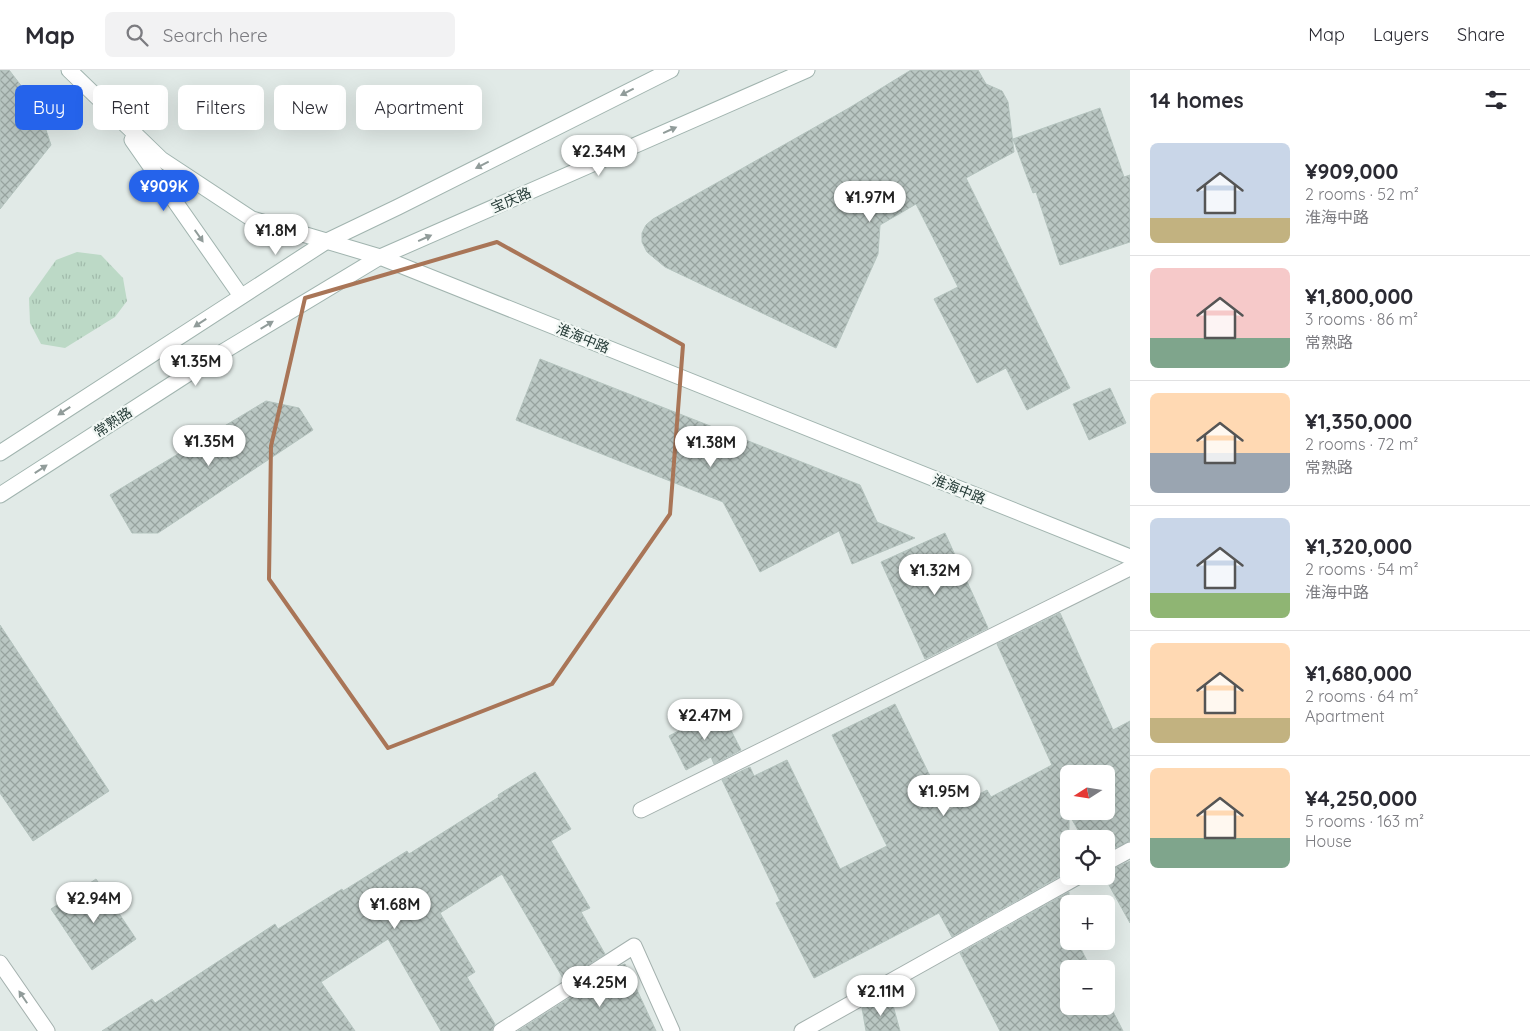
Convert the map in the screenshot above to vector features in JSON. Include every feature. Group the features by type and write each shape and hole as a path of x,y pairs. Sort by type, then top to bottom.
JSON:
{"main road":[{"name":"淮海中路","path":"69,70 93,93"},
{"path":"0,453 327,241 398,208 671,70"},
{"name":"宝庆路","path":"380,257 807,70"},
{"path":"125,130 241,296"},
{"name":"淮海中路","path":"131,130 161,159 252,219 380,257 1130,557"},
{"name":"常熟路","path":"0,495 211,359 380,257"},
{"path":"641,810 1130,568"},
{"path":"1115,858 1130,850"},
{"path":"802,1031 1063,885"},
{"path":"501,1031 634,946 672,1031"},
{"path":"0,963 47,1031"}],"highlighted area":[{"path":"497,242 683,345 670,514 552,684 388,748 269,579 271,446 305,298"}],"green space":[{"path":"77,252 101,255 123,278 127,301 115,317 65,348 41,344 30,323 29,298 56,260"}],"building":[{"path":"0,70 9,70 21,85 15,85 15,130 46,130 51,145 0,209"},
{"path":"911,70 978,70 986,84 1002,91 1008,102 1014,152 966,178 1070,388 1027,410 1006,368 977,383 934,299 958,287 916,204 880,225 878,254 836,348 665,267 647,252 642,242 642,233 646,225 653,219 849,108"},
{"path":"1100,108 1124,177 1130,175 1130,242 1060,265 1036,192 1033,193 1013,139"},
{"path":"540,359 860,485 877,522 915,538 852,564 839,531 760,572 723,502 516,420"},
{"path":"1110,388 1126,423 1089,440 1073,404"},
{"path":"266,401 299,408 313,430 158,533 132,533 110,495"},
{"path":"945,533 988,628 925,659 881,562"},
{"path":"1060,613 1113,730 1130,721 1130,841 1115,848 1115,830 1078,830 1072,820 1115,820 1115,765 1060,765 1060,820 1069,820 1069,830 1060,830 1060,876 952,937 939,913 814,978 776,903 780,901 722,780 750,767 754,776 787,760 840,869 887,846 832,735 895,704 947,811 987,790 991,797 1052,765 997,644"},
{"path":"0,625 109,791 33,841 0,793"},
{"path":"720,709 741,750 714,764 711,757 686,770 669,736"},
{"path":"535,772 571,829 551,841 590,908 581,912 605,954 564,980 502,874 440,913 475,972 467,977 495,1024 492,1031 441,1031 388,939 321,982 355,1031 102,1031 152,999 155,1003 275,924 278,929 407,851 409,854"},
{"path":"1130,861 1130,923 1109,885 1115,885 1115,868"},
{"path":"96,879 136,939 92,970 51,909"},
{"path":"1060,897 1060,950 1082,950 1086,960 1060,960 1060,1015 1115,1015 1123,1031 1000,1031 960,953"},
{"path":"625,964 656,1031 518,1031 620,966"},
{"path":"891,998 900,1031 866,1031 862,1008"}]}
